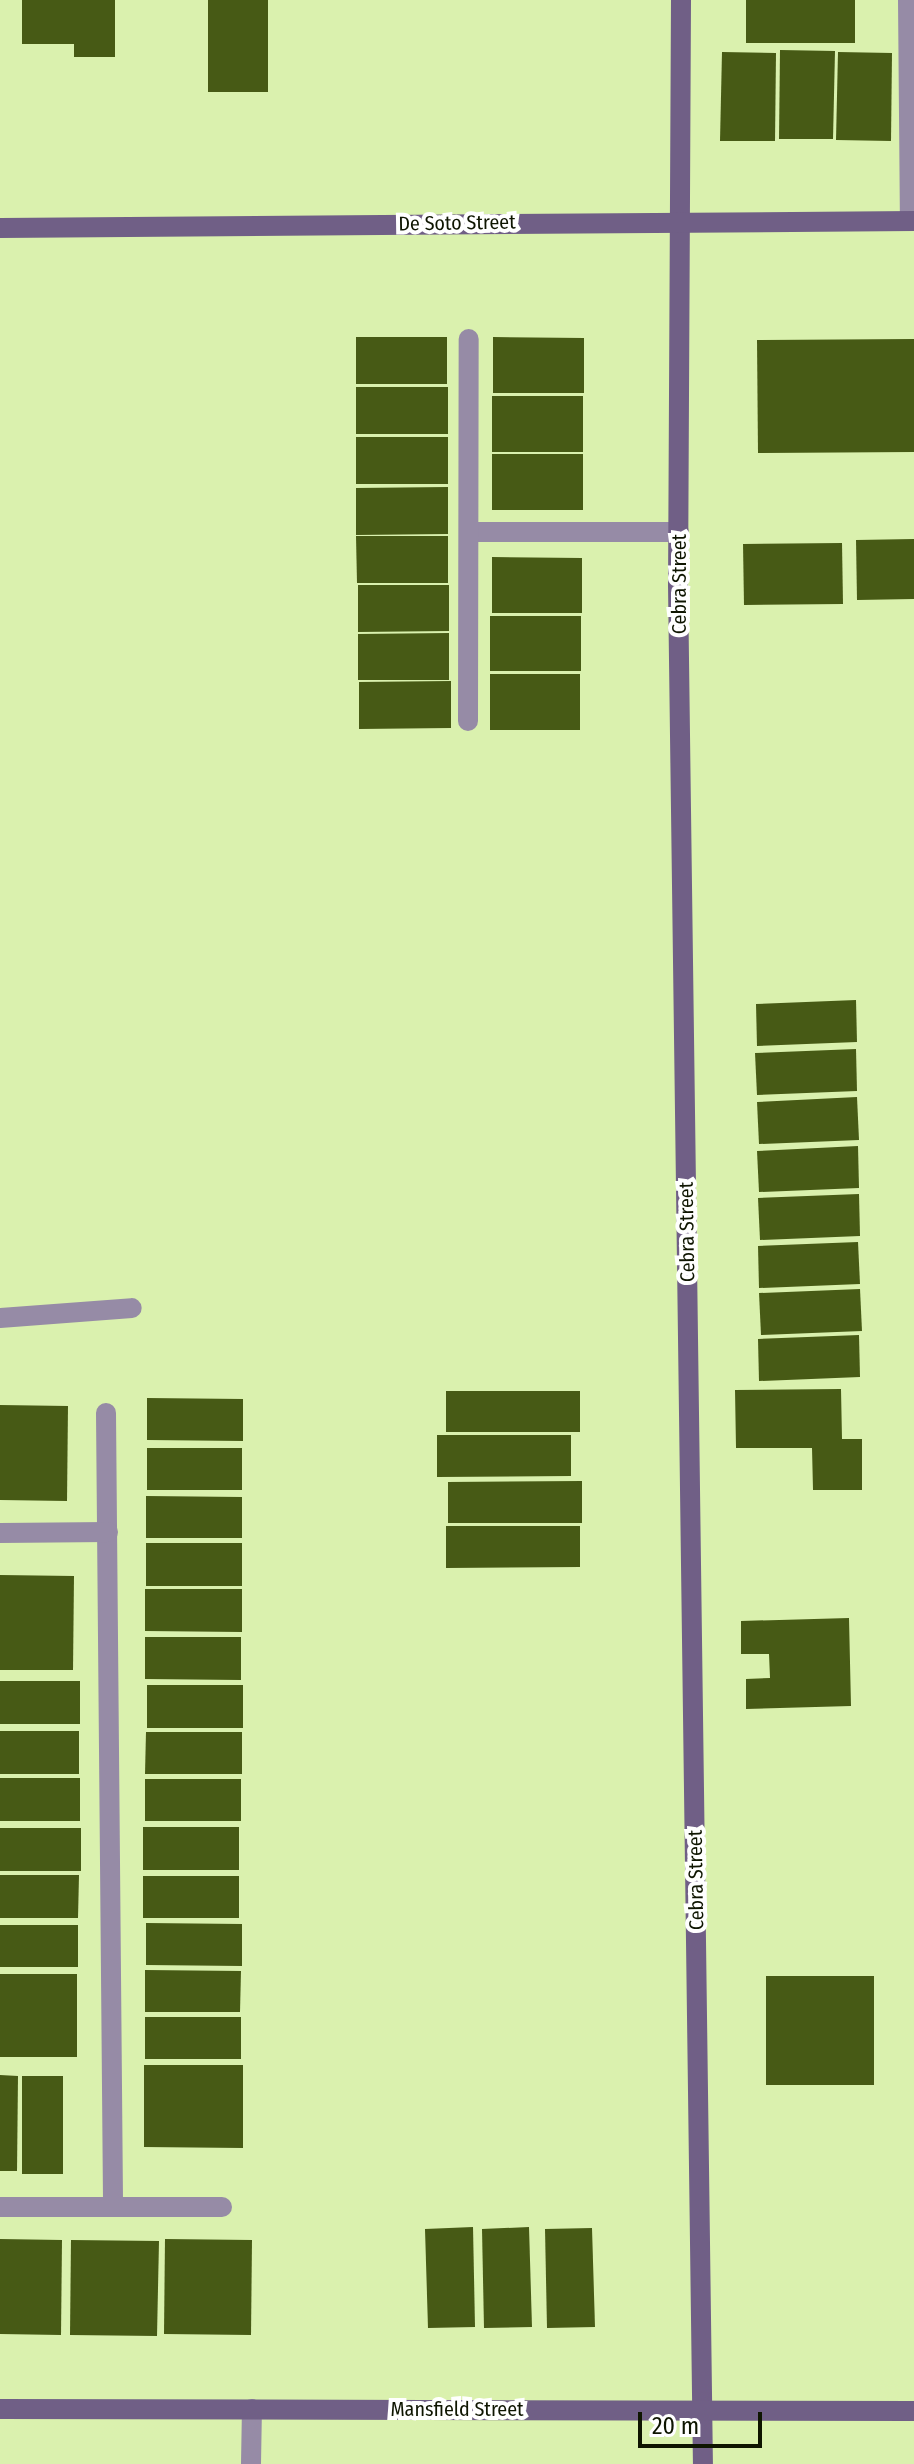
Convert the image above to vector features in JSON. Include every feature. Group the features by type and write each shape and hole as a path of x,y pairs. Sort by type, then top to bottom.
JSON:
{"street":[{"name":"Cebra Street","path":"681,0 683,221 679,532 703,2464"},
{"path":"908,0 912,221"},
{"name":"De Soto Street","path":"0,228 912,221"},
{"path":"468,721 469,339"},
{"path":"469,532 679,532"},
{"path":"0,1318 132,1308"},
{"path":"106,1413 113,2207"},
{"path":"0,1533 108,1532"},
{"path":"0,2207 222,2207"},
{"name":"Mansfield Street","path":"0,2409 914,2411"},
{"path":"251,2464 252,2409"}],"building":[{"path":"22,0 115,0 115,57 74,57 74,44 22,44"},
{"path":"208,0 268,0 268,92 208,92"},
{"path":"746,0 855,0 855,43 746,43"},
{"path":"780,50 835,51 833,139 779,139"},
{"path":"722,52 776,53 775,141 720,141"},
{"path":"838,52 892,53 891,141 836,140"},
{"path":"356,337 447,337 447,384 356,384"},
{"path":"493,337 584,338 584,393 493,393"},
{"path":"914,339 914,452 758,453 757,340"},
{"path":"356,387 448,387 448,434 356,434"},
{"path":"492,396 583,396 583,452 492,452"},
{"path":"356,437 448,437 448,484 356,484"},
{"path":"492,454 583,454 583,510 492,510"},
{"path":"448,487 448,534 356,535 356,488"},
{"path":"356,536 448,536 448,583 357,583"},
{"path":"914,539 914,599 857,600 856,540"},
{"path":"842,543 843,604 744,605 743,544"},
{"path":"492,557 582,558 582,613 492,613"},
{"path":"358,585 449,585 449,631 358,632"},
{"path":"490,616 581,616 581,671 490,671"},
{"path":"449,633 449,680 358,680 358,634"},
{"path":"490,674 580,674 580,730 490,730"},
{"path":"451,681 451,728 359,729 359,682"},
{"path":"856,1000 857,1042 757,1046 756,1004"},
{"path":"856,1049 857,1091 757,1095 755,1053"},
{"path":"857,1097 859,1140 759,1144 757,1102"},
{"path":"858,1146 859,1188 759,1192 757,1151"},
{"path":"859,1194 860,1236 760,1240 758,1198"},
{"path":"858,1242 860,1284 759,1288 758,1246"},
{"path":"860,1289 862,1331 761,1335 759,1293"},
{"path":"859,1335 860,1377 759,1381 758,1339"},
{"path":"841,1389 842,1439 862,1439 862,1490 813,1490 812,1448 736,1448 735,1390"},
{"path":"446,1391 580,1391 580,1432 446,1432"},
{"path":"147,1398 243,1399 243,1441 147,1440"},
{"path":"0,1405 68,1406 67,1501 0,1500"},
{"path":"437,1435 571,1435 571,1476 437,1477"},
{"path":"147,1448 242,1448 242,1490 147,1490"},
{"path":"582,1481 582,1523 448,1523 448,1482"},
{"path":"146,1496 242,1497 242,1538 146,1538"},
{"path":"446,1526 580,1526 580,1567 446,1568"},
{"path":"146,1543 242,1543 242,1586 146,1586"},
{"path":"0,1575 74,1576 73,1670 0,1670"},
{"path":"145,1589 242,1589 242,1632 145,1631"},
{"path":"849,1618 851,1706 746,1709 746,1679 770,1678 769,1654 741,1654 741,1621"},
{"path":"145,1637 241,1637 241,1680 145,1679"},
{"path":"0,1681 80,1681 80,1724 0,1724"},
{"path":"147,1685 243,1685 243,1728 147,1728"},
{"path":"0,1731 79,1731 79,1774 0,1774"},
{"path":"146,1732 242,1732 242,1774 145,1774"},
{"path":"0,1778 80,1778 80,1821 0,1821"},
{"path":"145,1779 241,1779 241,1821 145,1821"},
{"path":"143,1827 239,1827 239,1870 143,1870"},
{"path":"0,1828 81,1828 81,1871 0,1871"},
{"path":"0,1875 79,1875 78,1918 0,1918"},
{"path":"143,1876 239,1876 239,1918 143,1918"},
{"path":"146,1923 242,1924 242,1966 146,1965"},
{"path":"0,1925 78,1925 78,1967 0,1967"},
{"path":"145,1970 241,1971 240,2012 145,2012"},
{"path":"0,1974 77,1974 77,2057 0,2057"},
{"path":"766,1976 874,1976 874,2085 766,2085"},
{"path":"145,2017 241,2017 241,2059 145,2059"},
{"path":"144,2065 243,2065 243,2148 144,2147"},
{"path":"0,2075 18,2076 17,2171 0,2171"},
{"path":"22,2076 63,2076 63,2174 22,2174"},
{"path":"473,2227 475,2327 428,2328 425,2229"},
{"path":"529,2227 532,2327 484,2328 482,2229"},
{"path":"592,2228 595,2327 547,2328 545,2229"},
{"path":"0,2239 62,2240 61,2335 0,2334"},
{"path":"165,2239 252,2240 251,2335 164,2334"},
{"path":"71,2240 159,2241 157,2336 70,2335"}]}
